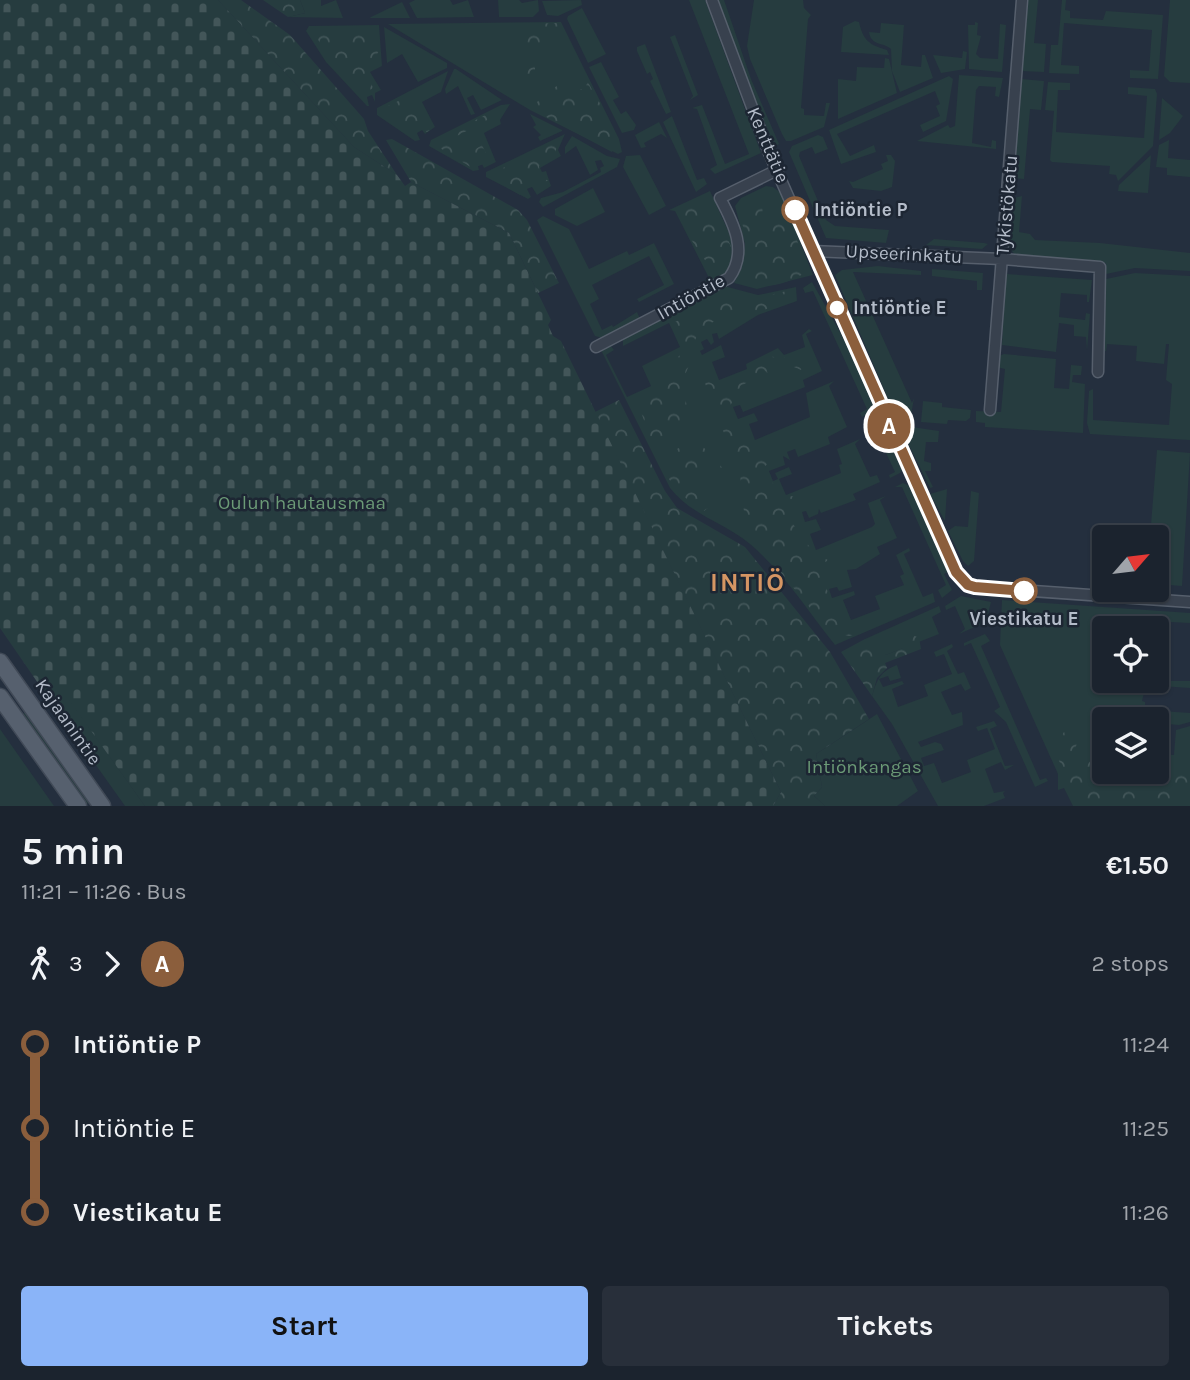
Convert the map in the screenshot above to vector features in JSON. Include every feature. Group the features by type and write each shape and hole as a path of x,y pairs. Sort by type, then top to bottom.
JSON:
{"main road":[{"name":"Kajaanintie","path":"0,662 102,806"},
{"name":"Kajaanintie","path":"0,697 79,806"}],"street":[{"name":"Kenttätie","path":"712,0 725,41 777,170 956,572 968,585 975,587 1190,602"},
{"name":"Tykistökatu","path":"990,410 1022,0"},
{"name":"Intiöntie","path":"596,347 729,278 738,265 738,244 720,198 777,170"},
{"name":"Upseerinkatu","path":"812,251 1003,259 1100,267 1098,372"}],"green space":[{"name":"Oulun hautausmaa","path":"0,0 218,0 354,147 397,175 405,186 411,182 509,233 551,320 548,325 553,336 561,341 781,792 773,806 145,806 69,700 49,699 0,628"},
{"path":"218,0 241,0 290,35 364,119 368,131 397,175 354,147"},
{"path":"263,0 300,0 305,13 288,17"},
{"path":"300,0 321,0 321,6 336,0 343,18 288,17 305,13"},
{"path":"415,0 450,0 453,5 468,0 474,17 417,18 409,3"},
{"path":"498,0 519,0 522,3 538,0 539,11 533,17 499,17"},
{"path":"581,0 582,5 558,16 547,15 542,1"},
{"path":"689,0 705,0 761,153 715,174 710,169 717,165 697,109 692,108 702,105 725,164 749,154"},
{"path":"718,0 724,0 751,79 779,144 775,146 746,81"},
{"path":"754,0 803,0 804,8 811,15 808,19 801,108 804,109 804,115 824,116 826,103 830,103 824,127 791,141 786,141 782,134 750,59 747,46"},
{"path":"1028,0 1038,0 1034,43 1046,44 1044,72 1022,71"},
{"path":"1062,0 1066,0 1065,10 1070,11 1070,18 1103,20 1106,11 1163,15 1158,79 1130,78 1130,70 1149,71 1152,30 1064,23 1061,65 1079,66 1079,74 1049,73 1051,45 1058,45"},
{"path":"1170,0 1190,0 1190,83 1170,82 1164,76"},
{"path":"402,2 410,18 370,18 371,17"},
{"path":"582,8 606,54 588,63 567,19"},
{"path":"855,21 859,22 868,41 887,50 889,55 841,52 843,27"},
{"path":"561,22 619,139 622,152 618,154 530,110 388,24"},
{"path":"975,22 978,23 977,35 981,36 976,54 980,58 998,59 1000,24 1006,25 1002,72 969,69 968,25 975,25"},
{"path":"557,23 563,28 549,32 535,55 535,86 529,89 520,29 529,24"},
{"path":"881,23 904,25 901,65 921,67 922,55 925,55 933,78 900,92 892,71 891,49 875,42 870,36 869,32 880,33"},
{"path":"379,25 382,66 370,72 381,90 375,93 375,102 372,95 367,97 367,106 326,62 306,31 309,26"},
{"path":"369,27 376,28 380,49 367,72 373,88 365,94 333,67 314,32 320,28 337,36"},
{"path":"384,27 447,63 447,68 418,82 402,54 387,63"},
{"path":"675,35 698,95 690,100 693,96 670,37"},
{"path":"645,44 671,112 666,114 650,81 653,79 650,72 647,74 637,51 637,47"},
{"path":"963,51 967,52 965,69 941,73 933,55 962,58"},
{"path":"885,58 889,59 897,93 838,119 838,79 856,81 857,67 884,68"},
{"path":"601,62 619,97 613,100 621,114 626,111 636,125 634,130 622,133 589,67"},
{"path":"454,69 502,100 481,110 473,95 467,98 475,114 471,115 458,86 446,94 445,89"},
{"path":"448,71 441,92 422,102 435,127 425,134 422,130 417,133 420,140 415,141 377,115 377,108"},
{"path":"959,75 1003,78 999,97 995,96 996,87 979,86 976,90 972,143 991,147 992,140 996,141 996,149 917,141 948,125 950,128 955,126"},
{"path":"949,76 953,79 946,121 923,132 920,125 940,116 936,106 940,104 935,91 837,134 850,156 874,145 876,152 841,164 829,130"},
{"path":"570,79 574,90 584,89 588,82 611,125 614,143 612,152 537,112 537,102 559,84"},
{"path":"1021,79 1044,81 1041,110 1030,109 1024,179 1013,178"},
{"path":"1048,82 1070,83 1070,90 1058,90 1056,132 1144,138 1147,96 1128,94 1128,87 1155,89 1157,94 1153,146 1118,181 1116,175 1109,174 1110,166 1052,162 1054,111 1045,110"},
{"path":"424,89 426,94 418,104 430,130 427,132 421,128 413,133 379,110"},
{"path":"1162,98 1183,116 1170,133 1159,140"},
{"path":"510,104 500,120 501,124 484,133 496,162 484,168 482,164 478,166 479,170 473,171 429,146 431,140 501,105"},
{"path":"489,113 491,118 455,137 449,144 452,149 466,155 482,145 490,162 472,168 432,143"},
{"path":"530,114 562,131 540,141 538,137 541,135 533,127 536,125"},
{"path":"672,116 697,180 704,178 707,184 696,192 663,122"},
{"path":"659,122 667,138 661,134 644,143 646,147 641,148 635,135"},
{"path":"565,134 558,150 561,156 540,168 542,172 546,171 551,186 537,195 532,187 527,189 531,197 528,199 486,177 486,172"},
{"path":"818,135 823,137 828,149 815,154 812,147 800,152 799,156 826,220 835,226 889,230 886,243 826,238 789,152 792,146"},
{"path":"572,136 607,156 620,159 617,167 543,207 539,202 541,198 563,192 601,172 600,168 604,166 601,160 595,161 598,170 590,175 576,146 565,154 565,147"},
{"path":"392,139 518,210 527,220 559,283 538,293 509,233 411,182 386,140"},
{"path":"561,139 553,156 539,166 540,174 548,181 531,182 520,195 490,177 490,174 514,163 532,162 537,157 536,150"},
{"path":"1169,140 1168,158 1190,160 1190,177 1167,175 1167,168 1156,167 1159,145"},
{"path":"640,155 666,206 649,215 623,167 626,156"},
{"path":"886,155 891,155 895,161 892,187 881,191 853,188 849,181 853,182 883,169 881,164 888,161"},
{"path":"1151,155 1148,193 1118,191 1119,185"},
{"path":"766,186 781,193 813,275 757,289 734,283 742,267 745,244 735,206 741,198"},
{"path":"593,188 605,212 577,226 555,215 555,209"},
{"path":"710,191 735,246 727,273 707,285 703,282 709,278 675,211 669,210"},
{"path":"1022,196 1019,232 1030,234 1035,240 1100,243 1190,253 1190,271 1135,268 1106,274 1106,263 1016,256 1008,246 1011,203 1014,198"},
{"path":"759,200 763,204 761,228 788,215 808,271 777,284 760,286 743,283 754,265 755,253 742,224 748,205"},
{"path":"705,206 721,237 728,240 731,246 726,268 714,277 689,235 683,218 683,209"},
{"path":"543,216 569,229 589,269 627,251 629,255 654,243 674,284 639,302 637,299 664,285 649,256 592,285 599,299 590,304 602,330 612,325 613,327 637,312 640,319 602,338 595,336 537,220"},
{"path":"934,239 988,244 982,249 926,245"},
{"path":"878,266 921,271 921,275 853,272 912,403 914,398 910,421 896,417 835,275 842,270"},
{"path":"932,269 983,273 982,290 977,290 977,281 932,276"},
{"path":"1135,273 1190,276 1190,440 1090,434 1087,423 1089,391 1093,389 1093,420 1169,425 1172,384 1166,380 1169,344 1166,344 1164,364 1136,361 1137,346 1107,344 1106,351 1101,351 1106,279"},
{"path":"1006,274 1092,280 1089,302 1087,295 1061,293 1059,317 1085,320 1086,313 1090,314 1087,350 1086,337 1074,336 1074,325 1059,323 1056,352 1002,345"},
{"path":"812,282 846,343 876,409 862,417 860,413 867,409 813,291 805,293 803,288"},
{"path":"724,286 758,295 796,287 797,301 758,315 719,339 717,333 712,334 714,342 711,345 707,339 701,342 704,349 700,351 702,355 721,345 725,357 712,362 719,380 747,369 746,364 778,348 784,355 805,347 802,335 809,329 812,331 806,334 822,371 803,380 805,387 743,412 740,405 733,407 738,419 754,413 758,421 749,424 755,440 810,417 806,393 834,381 829,386 847,427 828,437 830,444 798,457 795,449 787,452 790,460 783,456 785,465 769,471 773,481 778,479 775,473 789,467 792,474 779,479 786,495 841,473 839,465 842,464 837,449 860,439 855,444 870,477 877,475 880,482 853,494 856,500 821,513 819,509 818,514 809,518 806,511 802,512 805,522 816,519 821,530 810,534 816,550 872,527 875,524 868,503 886,496 880,500 897,538 877,547 880,554 856,569 847,570 852,587 839,591 837,587 829,589 832,598 854,591 855,595 843,600 851,620 880,609 875,596 904,585 900,576 904,574 896,555 909,548 910,551 904,554 923,597 933,593 935,602 835,645 762,555 740,536 688,505 670,488 601,350 610,345 614,350 606,355 627,397 651,386 642,366 680,347 669,323 623,346 623,339"},
{"path":"791,290 795,293 768,308 739,318 715,321 701,330 694,342 695,351 682,382 688,412 655,449 639,407 659,391 672,362 685,351 673,323 729,295 756,298"},
{"path":"797,353 805,363 801,370 789,365 773,385 766,371 741,386 729,408 744,435 770,447 772,460 763,468 782,497 794,496 805,503 797,513 791,507 786,512 814,553 828,560 817,570 831,598 857,634 849,636 829,631 746,530 740,475 703,378 723,390 750,371 753,363 772,356 778,360"},
{"path":"1004,354 1056,359 1054,388 1069,389 1071,365 1082,366 1081,375 1073,375 1072,382 1085,384 1083,433 985,427 985,423 976,422 976,411 1001,412 1005,369 997,367 999,356"},
{"path":"619,400 665,491 677,508 745,547 830,652 869,719 816,754 822,787 814,796 825,806 773,806 781,792 595,412"},
{"path":"923,401 942,403 942,407 971,410 970,418 966,421 948,420 947,424 921,422"},
{"path":"912,427 939,431 938,442 926,442 924,461 931,463 931,471 925,471 933,487 930,488 905,437"},
{"path":"887,434 903,469 890,478 889,475 895,472 881,442 874,444 873,441"},
{"path":"695,438 728,474 730,488 721,489 711,468 701,467 692,475 691,487 709,507 704,511 680,494 666,475 670,467 677,475 683,473 677,449"},
{"path":"1157,450 1190,453 1182,586 1169,585 1169,525 1151,525"},
{"path":"903,483 910,486 949,571 944,574 952,590 942,598 938,590 946,585 902,487 895,487"},
{"path":"947,489 945,521 930,494"},
{"path":"971,491 979,493 974,561 968,566 948,531 955,526 968,527"},
{"path":"961,596 991,602 986,622 959,634 965,629 955,606 946,610 945,606"},
{"path":"1002,600 1190,613 1190,623 1169,622 1169,616 1092,616 1092,693 1144,693 1142,701 1145,702 1145,707 1092,707 1092,784 1169,784 1169,755 1174,755 1176,730 1190,726 1190,806 1073,806 1064,788 1058,790 1058,774 1000,645"},
{"path":"939,606 941,612 932,617 939,634 886,655 865,639"},
{"path":"985,634 990,641 981,646 1040,780 1046,778 1048,781 1035,787 1006,722 994,711 1000,707 971,643 964,646 964,643"},
{"path":"913,635 919,638 921,649 885,663 887,668 877,678 872,696 841,652 865,639 879,643 886,655 903,648 905,641"},
{"path":"952,644 953,647 947,651 958,674 964,672 971,688 965,691 961,684 941,692 952,715 962,712 963,725 918,742 921,747 935,742 941,744 944,750 921,758 924,766 934,763 942,783 971,772 967,760 995,749 987,728 978,731 976,727 994,721 997,726 990,729 1005,766 1014,765 1005,770 1001,762 985,769 994,793 1005,791 1005,798 984,806 938,806 892,724 872,696 879,679 883,687 902,681 904,684 892,689 898,707 928,696 924,685 952,674 944,654 936,657 934,652"},
{"path":"897,665 901,678 890,681 888,676 879,679 887,670"},
{"path":"1169,681 1190,681 1190,688 1169,687"},
{"path":"49,699 69,699 145,806 125,806"},
{"path":"27,711 95,806 84,802 20,716"},
{"path":"1169,712 1190,713 1190,722 1169,724"},
{"name":"Intiönkangas","path":"877,714 918,791 897,806 825,806 814,796 822,787 816,754"},
{"path":"0,729 54,806 0,806"},
{"path":"1074,729 1078,738 1075,751 1078,755 1092,754 1092,784 1169,784 1169,758 1190,754 1190,794 1161,806 1077,806 1054,748 1064,732"}],"bus line":[{"name":"A","path":"795,210 956,572 968,585 975,587 1024,591"}],"place":[{"name":"Intiöntie P","path":"795,210"},
{"name":"Intiöntie E","path":"837,308"},
{"name":"Viestikatu E","path":"1024,591"}],"district":[{"name":"INTIÖ","path":"748,582"}]}
